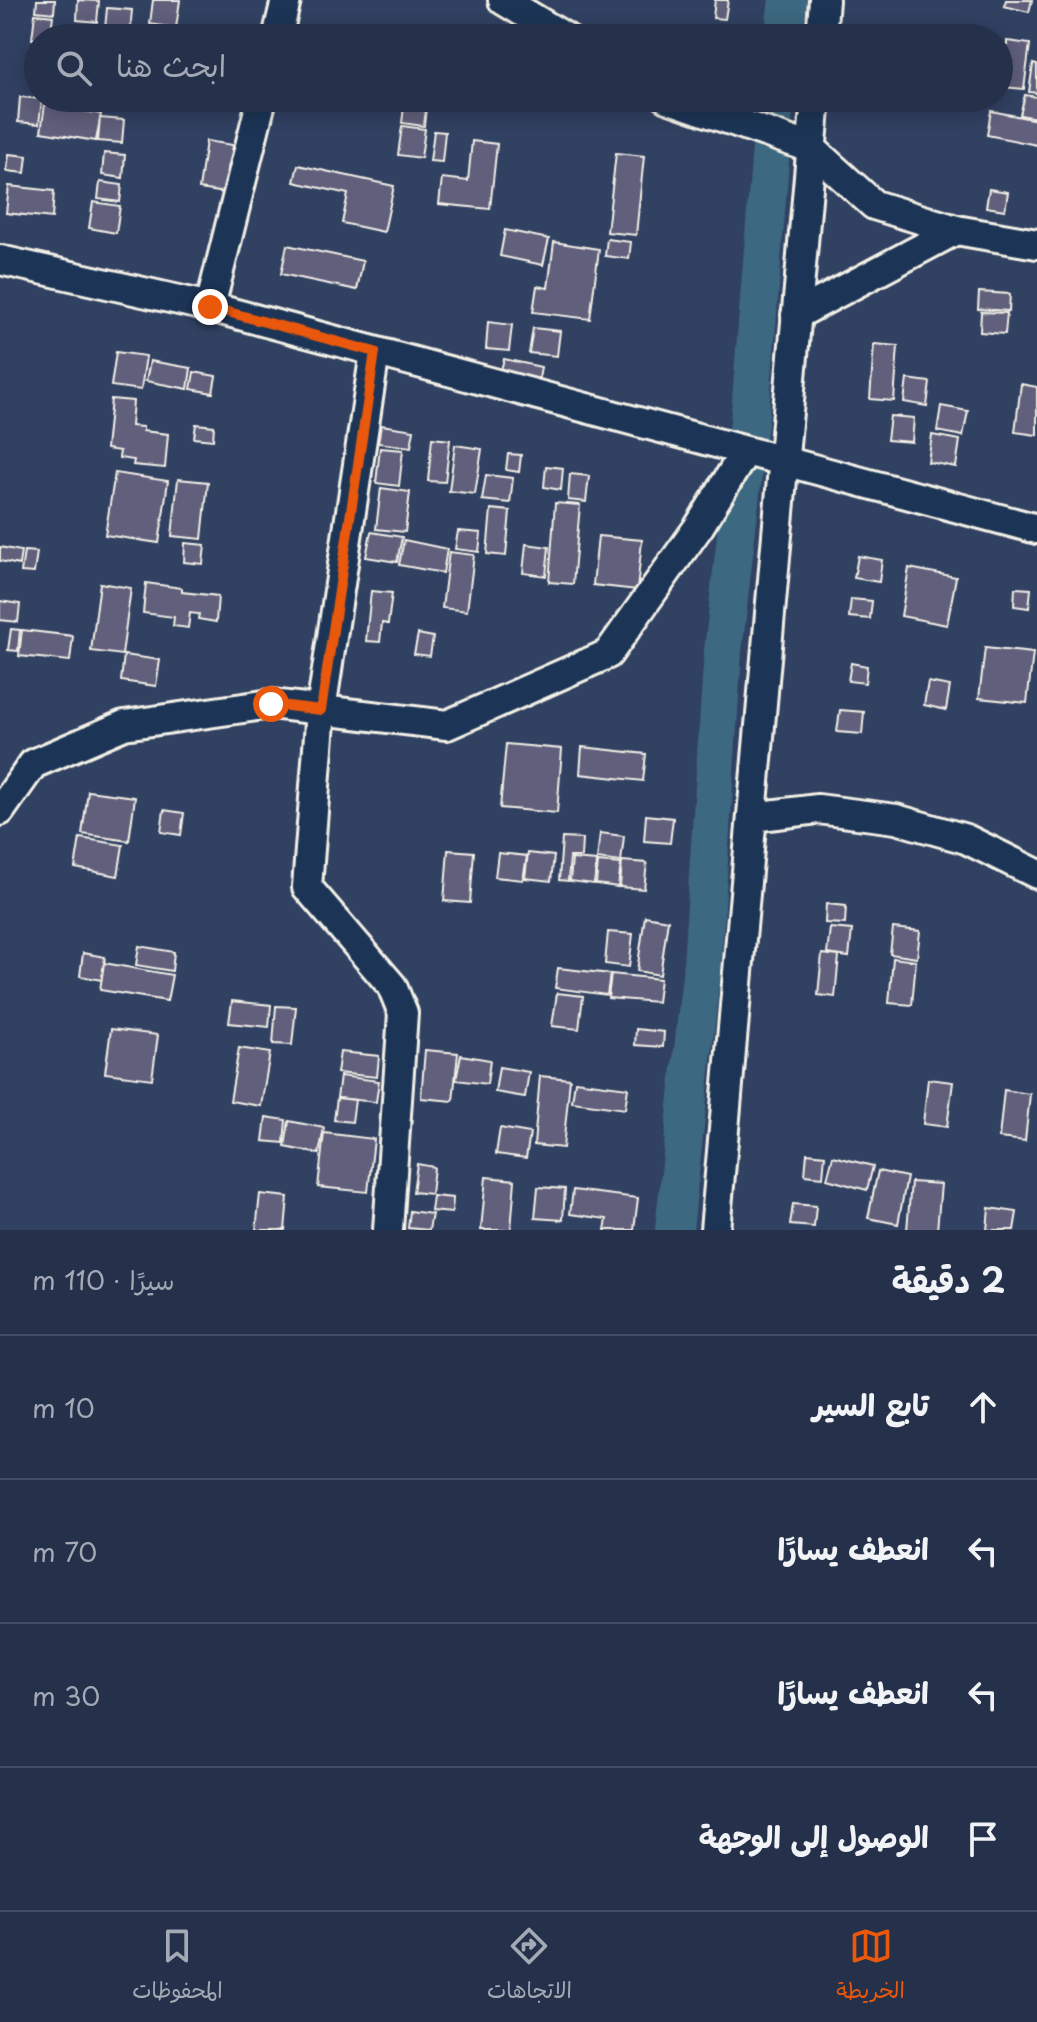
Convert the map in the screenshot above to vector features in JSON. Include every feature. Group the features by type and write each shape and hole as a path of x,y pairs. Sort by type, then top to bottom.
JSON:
{"street":[{"path":"280,24 286,0"},
{"path":"503,0 543,24"},
{"path":"822,24 824,0"},
{"path":"210,307 259,112"},
{"path":"707,112 811,148 874,205 956,230 1037,244"},
{"path":"715,1230 815,112"},
{"path":"796,315 956,230"},
{"path":"0,260 210,307 1037,529"},
{"path":"375,352 321,710 307,887 392,986 403,1013 388,1230"},
{"path":"0,811 33,764 124,725 271,704 447,725 608,654 700,525 745,452"},
{"path":"752,817 818,809 896,819 966,839 1037,874"}],"building":[{"path":"37,0 55,0 54,13 36,11"},
{"path":"78,0 99,1 97,22 77,20"},
{"path":"153,0 180,0 177,24 150,24"},
{"path":"715,0 728,0 725,19 713,18"},
{"path":"1006,0 1032,0 1029,12 1004,6"},
{"path":"107,8 132,10 131,24 105,24"},
{"path":"35,14 53,16 52,24 34,24"},
{"path":"1013,42 1030,44 1024,89 1013,88"},
{"path":"1033,64 1037,65 1037,93 1029,92"},
{"path":"1025,95 1037,97 1037,118 1020,115"},
{"path":"20,97 24,97 24,112 40,112 39,124 18,122"},
{"path":"44,112 101,114 96,141 41,132"},
{"path":"403,112 426,112 424,126 402,123"},
{"path":"991,112 1037,120 1037,145 987,135"},
{"path":"100,118 124,120 122,143 98,141"},
{"path":"402,126 425,129 421,158 398,155"},
{"path":"434,131 445,132 442,162 430,161"},
{"path":"206,141 233,145 226,193 199,189"},
{"path":"472,141 497,144 490,209 439,204 442,178 468,181"},
{"path":"104,153 125,155 123,178 102,175"},
{"path":"616,153 644,156 636,235 607,232"},
{"path":"9,154 27,156 25,173 7,171"},
{"path":"298,165 394,186 384,232 342,223 348,194 294,182"},
{"path":"100,182 122,185 120,202 98,199"},
{"path":"9,186 54,191 52,218 6,213"},
{"path":"989,189 1008,192 1005,210 986,207"},
{"path":"93,202 120,206 116,233 89,228"},
{"path":"505,230 549,239 543,265 500,256"},
{"path":"607,239 631,242 629,259 605,256"},
{"path":"554,242 599,249 590,319 533,312 537,286 548,288"},
{"path":"287,245 363,261 357,290 281,274"},
{"path":"979,292 1010,294 1009,311 978,309"},
{"path":"981,312 1007,313 1005,334 980,332"},
{"path":"488,322 512,325 509,351 486,349"},
{"path":"533,328 560,331 557,356 529,353"},
{"path":"874,344 898,346 894,401 870,399"},
{"path":"116,352 146,356 141,390 111,386"},
{"path":"504,359 541,367 539,379 501,370"},
{"path":"150,361 191,368 188,389 146,381"},
{"path":"194,372 216,376 213,393 191,389"},
{"path":"907,379 930,382 927,406 904,402"},
{"path":"1021,384 1037,387 1037,435 1015,432"},
{"path":"111,399 133,401 131,426 168,434 165,468 133,465 134,460 119,458 120,451 106,449"},
{"path":"941,406 968,411 963,436 937,431"},
{"path":"890,416 914,418 912,442 887,440"},
{"path":"196,424 214,426 213,440 194,438"},
{"path":"381,425 414,430 411,447 378,443"},
{"path":"932,435 960,440 956,467 928,462"},
{"path":"432,438 450,440 445,482 428,481"},
{"path":"455,445 482,449 475,494 449,491"},
{"path":"380,448 403,450 399,486 376,483"},
{"path":"508,454 521,455 519,472 506,470"},
{"path":"546,466 563,468 561,490 544,487"},
{"path":"115,473 168,481 159,543 105,535"},
{"path":"570,474 589,476 586,502 568,500"},
{"path":"486,475 513,478 510,503 482,500"},
{"path":"178,479 208,482 202,539 172,536"},
{"path":"381,488 410,492 405,532 376,529"},
{"path":"555,503 580,505 573,584 549,582"},
{"path":"491,509 510,511 506,556 487,554"},
{"path":"458,531 481,533 479,552 455,549"},
{"path":"371,532 402,537 397,562 366,557"},
{"path":"598,536 642,540 637,590 593,585"},
{"path":"404,540 447,549 443,573 399,565"},
{"path":"185,543 205,545 203,564 184,562"},
{"path":"526,544 549,547 546,576 523,573"},
{"path":"0,547 21,551 19,565 0,561"},
{"path":"24,551 37,552 34,573 21,572"},
{"path":"449,552 474,555 467,611 442,608"},
{"path":"858,556 882,560 879,582 854,578"},
{"path":"909,568 956,577 947,625 901,616"},
{"path":"100,583 131,588 122,655 91,651"},
{"path":"146,583 182,588 182,592 218,596 216,622 198,619 199,614 190,613 188,628 173,626 174,617 143,613"},
{"path":"1015,588 1031,589 1029,608 1014,606"},
{"path":"371,591 392,593 388,624 382,623 380,642 366,641"},
{"path":"851,599 872,601 870,619 849,617"},
{"path":"0,601 20,604 18,622 0,620"},
{"path":"11,629 20,630 18,651 8,650"},
{"path":"22,630 73,636 70,661 19,656"},
{"path":"418,634 433,637 430,656 414,654"},
{"path":"985,648 1033,653 1027,703 979,698"},
{"path":"124,655 160,660 156,686 121,681"},
{"path":"851,663 867,666 865,683 848,681"},
{"path":"928,682 950,686 946,710 924,705"},
{"path":"840,710 864,712 862,734 837,732"},
{"path":"506,744 562,749 557,813 500,808"},
{"path":"582,747 646,754 643,781 580,774"},
{"path":"88,791 135,797 129,841 82,834"},
{"path":"164,810 184,813 181,835 161,832"},
{"path":"646,815 673,818 670,843 644,841"},
{"path":"600,833 624,836 621,862 597,859"},
{"path":"80,838 123,845 118,876 75,868"},
{"path":"562,838 582,839 581,857 570,857 568,881 559,880"},
{"path":"448,850 474,852 470,903 444,901"},
{"path":"498,853 527,856 523,880 495,877"},
{"path":"528,853 554,856 551,881 525,878"},
{"path":"572,859 597,861 594,884 570,881"},
{"path":"622,861 647,863 644,889 620,887"},
{"path":"598,862 621,864 618,887 596,884"},
{"path":"826,904 846,906 845,924 825,923"},
{"path":"645,916 668,920 660,975 637,971"},
{"path":"830,928 852,930 849,957 827,954"},
{"path":"893,928 920,931 917,958 890,954"},
{"path":"608,932 633,934 629,967 605,964"},
{"path":"139,946 174,952 172,971 136,965"},
{"path":"83,953 105,957 102,980 80,976"},
{"path":"822,954 839,956 835,997 818,995"},
{"path":"893,958 916,961 912,1005 889,1003"},
{"path":"104,963 172,975 167,1001 100,990"},
{"path":"558,968 610,974 607,995 555,988"},
{"path":"611,974 660,979 657,1002 608,998"},
{"path":"557,993 583,996 579,1029 552,1026"},
{"path":"232,1001 271,1005 269,1027 229,1023"},
{"path":"276,1006 296,1007 292,1045 273,1044"},
{"path":"111,1029 158,1035 152,1079 105,1073"},
{"path":"636,1029 664,1032 663,1047 635,1045"},
{"path":"239,1048 270,1053 261,1106 230,1101"},
{"path":"425,1050 458,1053 453,1101 421,1098"},
{"path":"340,1052 379,1056 377,1077 337,1073"},
{"path":"461,1055 490,1060 487,1084 456,1080"},
{"path":"499,1067 529,1072 525,1097 495,1092"},
{"path":"340,1076 379,1081 376,1102 337,1098"},
{"path":"540,1076 570,1079 563,1148 534,1145"},
{"path":"928,1079 953,1082 947,1127 923,1124"},
{"path":"575,1081 628,1088 625,1109 572,1102"},
{"path":"1004,1090 1030,1094 1025,1141 999,1138"},
{"path":"337,1098 355,1100 352,1122 334,1120"},
{"path":"266,1117 286,1120 284,1143 263,1141"},
{"path":"289,1121 324,1128 319,1154 285,1147"},
{"path":"500,1128 530,1133 526,1158 496,1154"},
{"path":"324,1133 374,1139 368,1192 318,1187"},
{"path":"807,1153 825,1155 823,1177 805,1175"},
{"path":"833,1156 873,1166 867,1190 827,1179"},
{"path":"417,1164 434,1167 431,1194 413,1192"},
{"path":"878,1171 907,1177 898,1224 868,1218"},
{"path":"486,1177 515,1180 511,1230 481,1230"},
{"path":"911,1182 941,1184 937,1230 907,1230"},
{"path":"538,1187 565,1189 563,1220 535,1218"},
{"path":"573,1190 638,1198 634,1230 605,1230 607,1219 570,1214"},
{"path":"260,1194 288,1197 285,1230 256,1230"},
{"path":"433,1196 453,1198 452,1213 431,1211"},
{"path":"793,1204 816,1206 814,1227 790,1225"},
{"path":"989,1208 1017,1212 1014,1230 987,1230"},
{"path":"410,1211 432,1214 429,1230 408,1228"}],"waterway":[{"path":"785,24 788,0"},
{"path":"674,1230 702,965 723,651 750,413 774,112"}],"route":[{"path":"210,307 375,352 321,710 271,704"}]}
